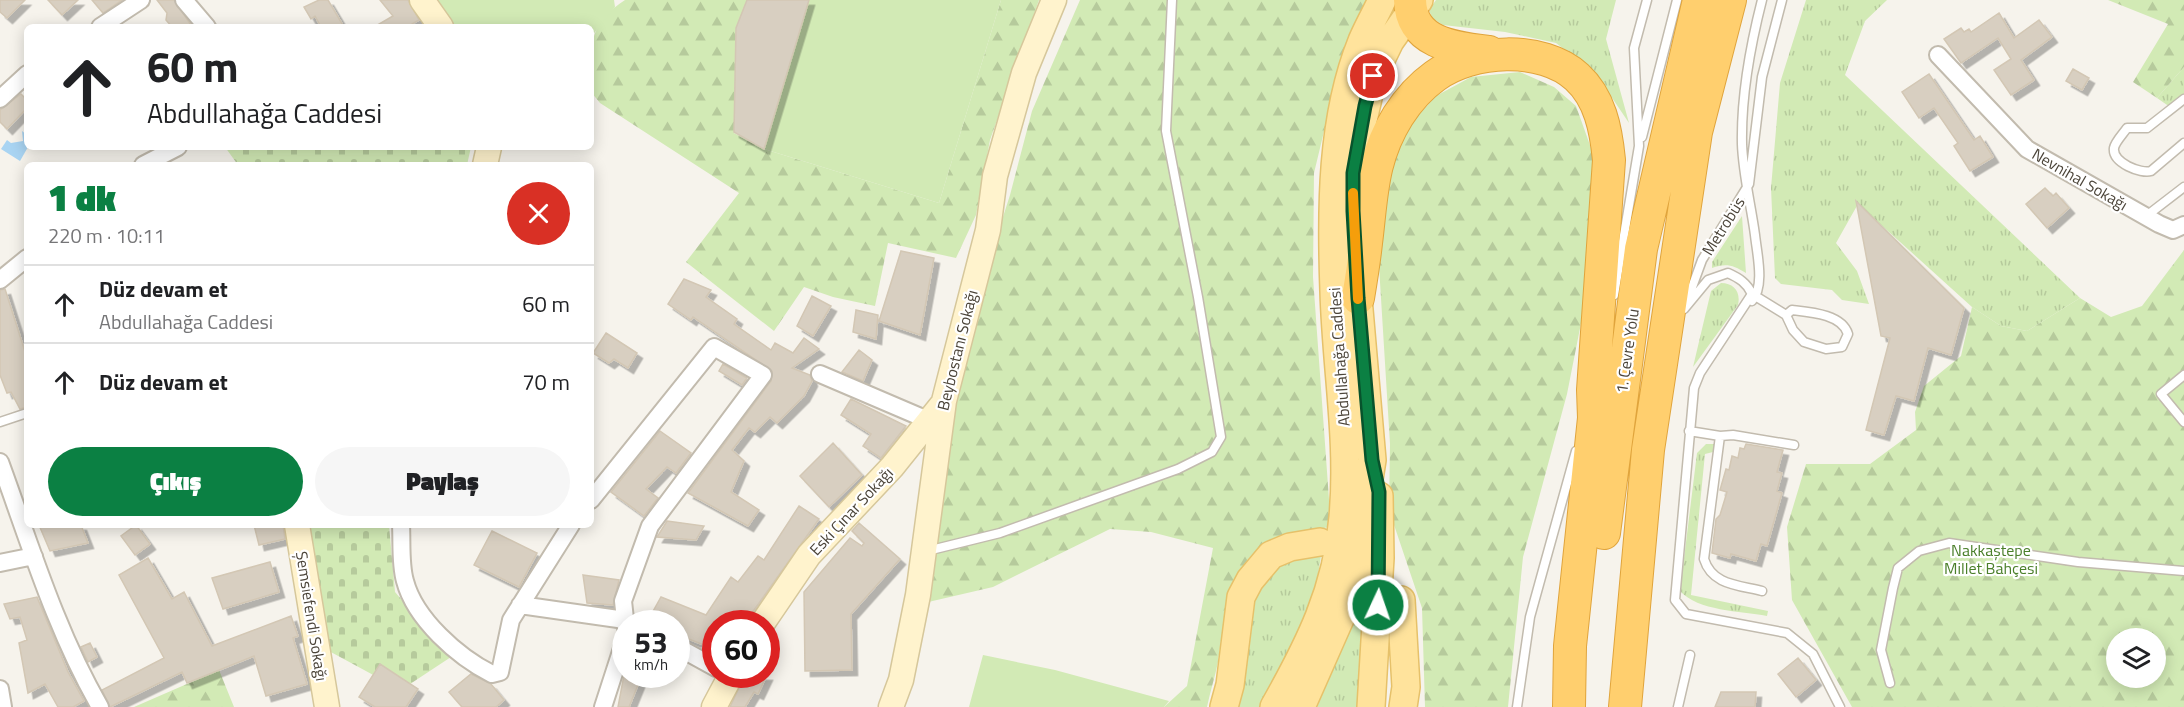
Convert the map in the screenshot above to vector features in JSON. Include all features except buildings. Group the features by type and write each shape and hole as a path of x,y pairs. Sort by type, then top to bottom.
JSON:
{"highway":[{"name":"1. Çevre Yolu","path":"1585,707 1613,458 1641,249 1699,0"},
{"path":"1626,707 1648,450 1696,132 1731,0"},
{"path":"1405,3 1420,29 1443,46 1543,57 1577,77 1591,94 1604,123 1609,160 1570,646 1569,707"},
{"path":"1346,295 1366,244 1373,174 1385,138 1400,113 1436,75 1463,63 1504,53"}],"main road":[{"name":"Abdullahağa Caddesi","path":"1274,707 1322,614 1329,594 1343,519 1346,459 1346,295 1339,136 1348,87 1362,41 1405,3"},
{"path":"1346,295 1355,248 1353,173 1365,106 1377,67 1405,3"},
{"name":"Abdullahağa Caddesi","path":"1301,707 1343,612 1354,575 1372,460 1346,295"},
{"path":"1371,707 1380,558 1379,492 1372,460"},
{"path":"1224,707 1230,685 1241,597 1250,580 1271,555 1290,547 1320,543"},
{"path":"1401,600 1406,700"}],"street":[{"path":"105,24 141,0"},
{"path":"184,0 204,24"},
{"path":"422,0 439,24"},
{"name":"Beybostanı Sokağı","path":"891,707 901,680 923,552 944,401 988,230 994,176 1024,73 1054,0"},
{"name":"Nevnihal Sokağı","path":"1938,55 2027,149 2145,217 2173,230 2184,225"},
{"path":"0,99 24,77"},
{"path":"149,162 172,150"},
{"path":"0,280 24,260"},
{"path":"594,496 714,347 763,375 650,526 623,601 624,610"},
{"path":"820,375 930,422"},
{"name":"Eski Çınar Sokağı","path":"772,610 809,555 892,467 930,422 944,401"},
{"path":"0,462 34,556 82,676 97,706"},
{"name":"Şemsiefendi Sokağı","path":"297,528 327,707"},
{"path":"401,528 405,581 428,625 476,666 492,674 500,672 511,620 569,528"},
{"path":"0,563 34,556"},
{"path":"520,604 612,624"},
{"path":"603,707 612,677"},
{"path":"0,688 3,707"},
{"path":"714,707 721,688"}],"lane":[{"path":"923,552 1000,533 1178,469 1212,452 1221,437 1166,131 1172,0"},
{"path":"1639,146 1634,48 1647,0"},
{"path":"1614,300 1639,146 1677,0"},
{"path":"1762,0 1746,77 1742,146 1749,184 1758,264 1754,295 1700,373 1690,405 1675,600 1686,614 1787,633 1813,654 1840,707"},
{"name":"Metrobüs","path":"1681,320 1702,260 1749,184 1762,77 1782,0"},
{"path":"2184,99 2147,128 2127,128 2114,147 2117,158 2145,172 2151,171 2184,143"},
{"path":"2145,217 2184,187"},
{"path":"1683,309 1707,280 1728,273 1749,286 1754,295 1786,315 1799,338 1826,349 1842,346 1848,334 1841,325 1821,314 1792,310 1786,315"},
{"path":"1590,411 1606,347"},
{"path":"1648,450 1673,352"},
{"path":"2184,375 2161,394 2184,422"},
{"path":"0,422 24,414"},
{"path":"1689,431 1720,436 1733,435 1794,445"},
{"path":"1720,436 1704,559 1708,572 1719,579 1762,591"},
{"path":"1516,707 1530,617 1578,447"},
{"path":"1890,683 1881,650 1893,588 1898,568 1919,551 1949,543 2078,562 2184,571"},
{"path":"1678,707 1690,655"}],"green space":[{"path":"437,0 614,0 615,7 594,33 594,24 454,24"},
{"path":"625,0 747,0 736,28 734,133 764,149 939,203 1001,0 1039,0 990,140 976,215 956,258 888,243 875,306 833,297 804,287 774,331 686,262 739,193 600,103 594,96 594,37 603,19"},
{"path":"809,0 1001,0 939,203 764,149"},
{"path":"1080,0 1371,0 1340,65 1314,173 1313,277 1331,527 1279,537 1257,550 1246,562 1231,593 1207,707 1164,707 1187,686 1213,548 1151,532 1110,529 993,587 924,603 956,364 1010,195 1032,111"},
{"path":"1436,0 1616,0 1606,39 1629,123 1596,74 1556,43 1505,32 1443,25 1432,18 1429,10"},
{"path":"1806,0 1887,0 1865,21 1845,75 2080,298 2027,331 2001,326 1972,307 1858,204 1836,243 1857,271 1869,304 1842,300 1832,290 1781,284 1775,278 1771,188 1780,83"},
{"path":"2108,0 2184,0 2184,67 2157,98 2133,82 2168,24"},
{"path":"2184,67 2184,94 2170,107 2157,98"},
{"path":"1520,72 1554,87 1576,106 1596,162 1585,303 1567,394 1523,557 1508,707 1425,707 1422,608 1389,510 1390,444 1379,266 1380,218 1395,151 1413,121 1436,96 1471,77"},
{"path":"227,150 470,150 468,162 236,162"},
{"path":"1742,216 1746,273 1729,266 1712,268 1712,262"},
{"name":"Nakkaştepe Millet Bahçesi","path":"2184,250 2184,707 1852,707 1792,600 1787,527 1806,464 1870,464 1916,430 1915,412 1924,386 1961,356 1972,307 2001,326 2027,331 2080,298 2111,317 2142,306"},
{"path":"1721,283 1736,289 1738,305 1693,367 1711,291"},
{"path":"1706,444 1715,444 1713,452 1705,454 1691,595 1768,611 1767,616 1697,603 1680,591 1697,453"},
{"path":"300,528 389,528 395,592 451,657 401,690 316,644"},
{"path":"1370,553 1364,707 1317,707 1343,645"},
{"path":"1298,556 1321,556 1314,599 1269,707 1233,707 1248,602 1276,568"},
{"path":"983,655 1055,670 1169,701 1164,707 969,707"},
{"path":"219,670 234,707 134,707"}],"water":[{"path":"22,131 24,133 24,150 26,150 20,161 1,149 7,140 11,143 23,141"}],"slow traffic":[{"path":"1353,193 1358,299"}],"route":[{"path":"1373,76 1353,173 1353,211 1372,460 1379,492 1378,605"}]}
